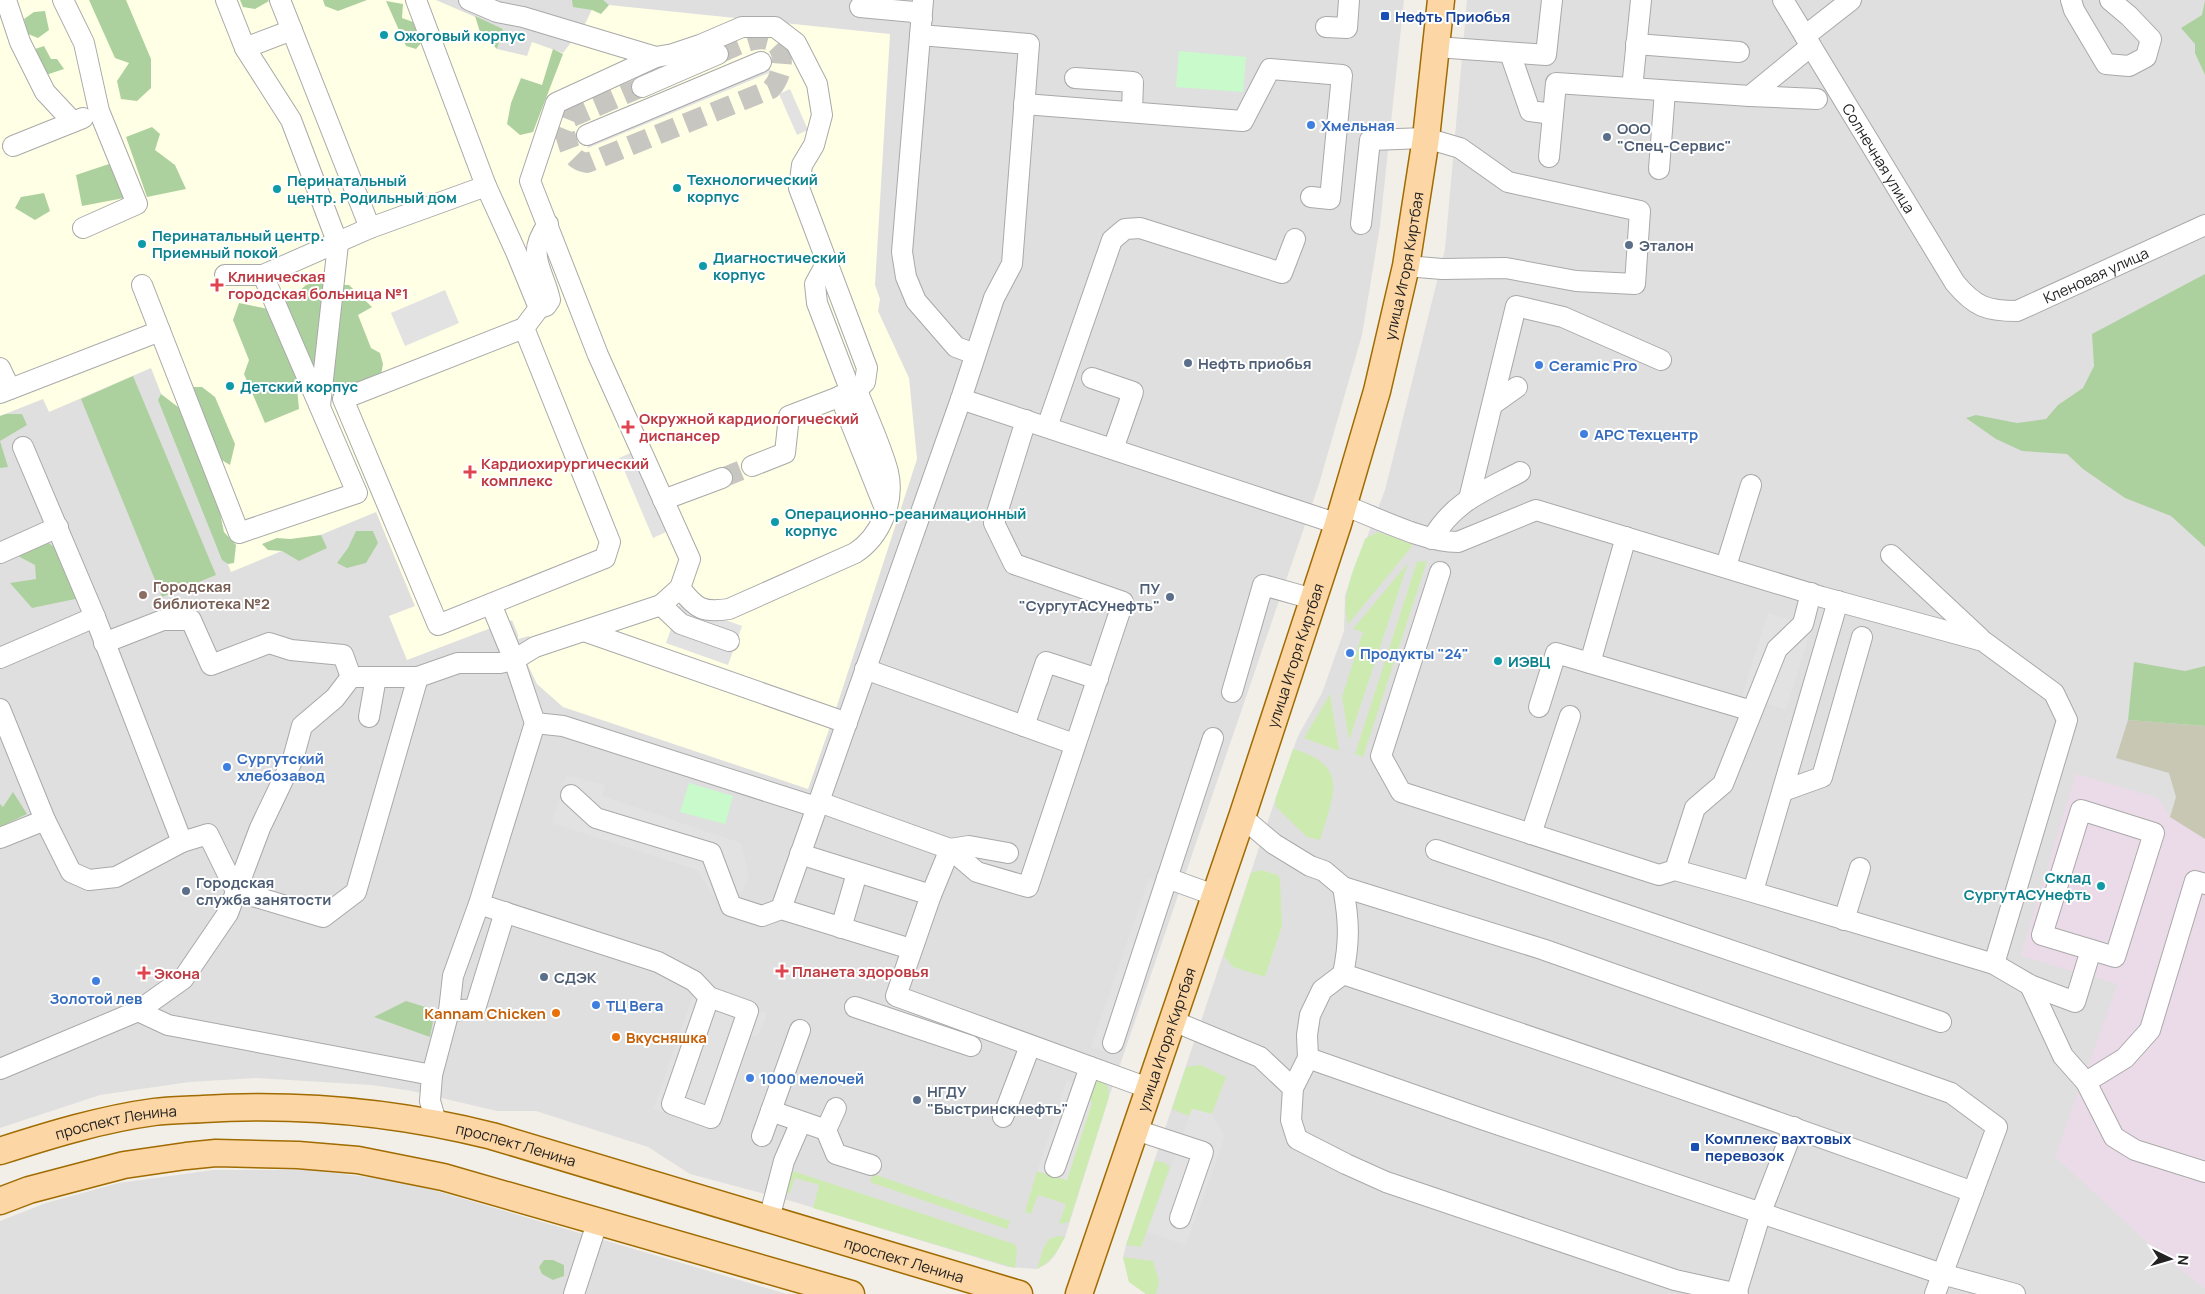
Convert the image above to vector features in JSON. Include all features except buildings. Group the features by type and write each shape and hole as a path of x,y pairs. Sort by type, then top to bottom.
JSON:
{"main road":[{"name":"улица Игоря Киртбая","path":"1078,1294 1136,1130 1171,1020 1242,817 1341,514 1377,391 1406,266 1426,138 1441,0"},
{"name":"проспект Ленина","path":"0,1150 68,1131 154,1112 260,1106 309,1107 436,1122 502,1138 1019,1294"},
{"path":"0,1201 29,1190 124,1165 216,1153 298,1155 358,1160 443,1177 851,1294"}],"street":[{"path":"6,0 20,42 45,92 73,122"},
{"path":"63,0 84,43 99,111 137,204 83,228"},
{"path":"226,0 245,48 291,120 338,244 320,407"},
{"path":"280,0 370,228"},
{"path":"416,0 486,186 539,308"},
{"path":"470,0 497,12 523,16 670,60 718,54"},
{"path":"502,0 523,16"},
{"path":"1326,27 1347,28 1349,0"},
{"path":"1436,47 1546,55 1552,0"},
{"path":"1632,79 1641,0"},
{"name":"Солнечная улица","path":"1783,0 1955,284 1968,299 1984,308"},
{"path":"1750,96 1851,0"},
{"path":"2071,0 2074,10 2106,64 2129,66 2146,56 2151,38 2110,0"},
{"path":"782,909 961,399 994,298 1012,264 1029,44 922,18 914,12 860,7"},
{"path":"922,18 902,252 906,277 916,301 956,347 975,354"},
{"path":"351,677 418,677 458,663 500,663 514,660 535,647 661,605 680,588 690,559 598,355 530,181 556,103 670,60 742,27 775,27 796,43 817,84 822,115 814,145 802,166 799,188 827,262 815,284 818,303 886,510 875,535 861,550 730,609 709,611 700,609 692,604 680,588"},
{"path":"245,48 292,30"},
{"path":"1636,44 1739,52"},
{"path":"1510,53 1530,111 1552,114"},
{"path":"642,87 670,60"},
{"path":"670,60 690,92"},
{"path":"588,135 761,62"},
{"path":"1024,104 1242,121 1270,69 1342,75 1330,199 1311,197"},
{"path":"1076,78 1133,82 1132,112"},
{"path":"1549,157 1556,83 1816,99"},
{"path":"1659,169 1665,91"},
{"path":"13,146 99,111"},
{"path":"1361,224 1370,140 1426,138 1460,148 1508,182 1640,211 1635,284 1576,281 1506,268 1442,269 1406,266"},
{"path":"225,275 264,275 338,244 370,228 486,186"},
{"path":"524,328 610,542 605,558 438,625 344,399 524,328 539,308 546,306 550,300 535,253 540,236 548,224"},
{"name":"Кленовая улица","path":"1984,308 1998,311 2017,311 2205,225"},
{"path":"1047,427 1112,240 1124,229 1140,228 1282,273 1295,239"},
{"path":"142,285 239,533 357,493 264,275"},
{"path":"1469,499 1516,306 1563,317 1661,360"},
{"path":"0,368 5,391 160,331"},
{"path":"1092,378 1133,392 1113,449"},
{"path":"1493,404 1517,387"},
{"path":"752,466 785,453 789,416 849,393"},
{"path":"961,399 1113,449 1445,542 1458,542 1536,510 1838,601 1983,641"},
{"path":"535,723 563,726 818,805 950,849 977,872 1028,887 1074,744 1123,602 1014,564 994,523 1026,420"},
{"path":"23,446 95,616 182,842"},
{"path":"1432,538 1451,511 1469,499 1520,472"},
{"path":"663,500 722,478"},
{"path":"1726,566 1751,485"},
{"path":"0,553 58,527"},
{"path":"1590,663 1626,538"},
{"path":"1891,554 1983,641 2054,693 2067,720 1994,964"},
{"path":"1440,572 1381,756 1401,792 1659,875 1675,870 1753,891 1994,964 2030,985 2075,1002 2091,950"},
{"path":"1232,692 1263,585 1313,599"},
{"path":"1675,870 1695,808 1723,784 1777,649 1803,624 1812,593"},
{"path":"1753,891 1838,601"},
{"path":"436,1122 430,1101 432,1075 448,1011 453,976 479,904 535,723 514,660 491,604"},
{"path":"661,605 681,624 729,641"},
{"path":"0,658 95,616"},
{"path":"104,642 162,620 191,620 211,665 269,643 291,650 343,655 351,677"},
{"path":"584,631 847,723"},
{"path":"1783,791 1822,777 1862,637"},
{"path":"1540,707 1556,653 1752,711"},
{"path":"1024,726 1046,662 1098,678"},
{"path":"865,670 1074,744"},
{"path":"369,717 376,676"},
{"path":"0,1069 138,1011 183,979 228,913 260,828 293,758 302,726 335,698 351,677"},
{"path":"0,709 5,733 44,820 71,872 89,880 116,877 182,842 208,834 236,891 323,917 356,892 418,677"},
{"path":"1531,834 1570,716"},
{"path":"1113,1043 1213,738"},
{"path":"566,801 596,818 711,853 731,906 762,916 782,909 911,949"},
{"path":"2081,810 2154,833 2114,957 2091,950 2042,934 2081,810"},
{"path":"1242,817 1274,844 1310,866 1324,871 1343,887 1542,949 1951,1093 1996,1127 1935,1294"},
{"path":"0,838 44,820"},
{"path":"950,849 970,846 1008,853"},
{"path":"950,849 911,949 896,996 1148,1088"},
{"path":"1436,850 1941,1022"},
{"path":"800,854 931,896"},
{"path":"1844,920 1860,868"},
{"path":"841,928 858,873"},
{"path":"1168,878 1214,895"},
{"path":"2086,1082 2125,1058 2150,1030 2195,881 2205,884"},
{"path":"1343,887 1349,921 1344,974 1322,990 1310,1015 1307,1035 1308,1058 1293,1088 1291,1120 1297,1138 1346,1164 1386,1182 1675,1280 1736,1294 1761,1212 1794,1127"},
{"path":"479,904 658,962 694,981 709,998 748,1011 711,1118 672,1104 709,998"},
{"path":"448,1011 475,1009 505,912"},
{"path":"1344,974 1514,1030 1794,1127 1973,1192"},
{"path":"2030,985 2063,1056 2086,1082 2114,1137 2135,1150 2205,1172"},
{"path":"855,1007 968,1052 978,1027"},
{"path":"138,1011 168,1025 432,1075"},
{"path":"1171,1020 1260,1057 1293,1088"},
{"path":"762,1136 800,1030"},
{"path":"1002,1117 1030,1046"},
{"path":"1308,1058 1482,1119 1942,1274 2015,1294"},
{"path":"1055,1167 1090,1067"},
{"path":"836,1108 826,1130 836,1154 871,1165"},
{"path":"771,1111 826,1130"},
{"path":"769,1219 784,1161 801,1122"},
{"path":"1136,1130 1203,1152 1180,1218"},
{"path":"574,1294 598,1220"}],"shaded area":[{"path":"0,0 1404,0 1380,226 1362,335 1319,484 1109,1097 1065,1237 1048,1263 1037,1269 1008,1267 791,1201 690,1174 648,1147 536,1111 497,1111 412,1091 372,1085 256,1078 189,1082 100,1095 0,1128"},
{"path":"0,0 436,0 503,29 497,49 527,56 532,42 563,53 585,24 596,1 609,5 890,34 875,285 880,299 878,311 909,378 917,459 808,789 563,707 537,684 526,661 535,647 529,636 518,639 512,620 407,660 389,616 415,606 376,512 231,572 151,368 49,412 43,399 0,416"},
{"path":"1467,0 2205,0 2205,1294 1146,1294 1129,1282 1123,1257 1126,1245 1275,800 1298,736 1322,693 1344,631 1345,595 1385,490 1445,249"},
{"path":"765,57 771,72 588,148 582,133"},
{"path":"790,89 808,130 797,135 779,94"},
{"path":"445,290 459,323 405,346 391,313"},
{"path":"633,452 666,532 653,538 619,458"},
{"path":"680,603 742,626 728,665 666,643"},
{"path":"1768,613 1812,626 1786,710 1742,696"},
{"path":"2128,720 2205,726 2205,839 2170,817 2176,797 2169,773 2116,758"},
{"path":"2076,774 2158,798 2170,817 2205,839 2205,1289 2148,1243 2055,1156 2118,984 2021,956"},
{"path":"566,775 605,785 602,796 741,843 749,875 742,892 714,897 697,870 552,823"},
{"path":"1149,878 1166,884 1118,1046 1107,1052 1091,1047"},
{"path":"696,987 767,1013 758,1037 747,1034 713,1130 653,1109"},
{"path":"1067,1080 1091,1088 1088,1095 1092,1103 1067,1180 1037,1171"},
{"path":"1192,1109 1212,1114 1225,1137 1186,1245 1147,1232"},
{"path":"213,1170 312,1170 406,1182 787,1294 0,1294 0,1221 46,1203 119,1183"}],"green space":[{"path":"89,0 126,0 151,59 151,88 137,101 121,99 117,81 129,63 115,58"},
{"path":"240,0 269,1 255,9 243,7"},
{"path":"323,0 367,0 338,11 325,6"},
{"path":"572,0 603,0 609,5 601,14 592,10 573,7"},
{"path":"2205,0 2205,75 2195,53 2195,44 2181,28 2202,15"},
{"path":"386,1 403,4 402,18 413,22 421,43 416,49 406,46"},
{"path":"45,11 49,30 38,38 28,34 24,19 34,12"},
{"path":"475,16 503,29 497,49 480,32"},
{"path":"44,46 51,59 57,59 64,69 46,75 35,49"},
{"path":"553,49 563,54 533,132 520,135 507,124 511,103 521,78 542,85"},
{"path":"1179,51 1246,57 1243,92 1176,87"},
{"path":"152,127 160,134 155,150 175,165 186,189 147,197 126,137"},
{"path":"112,163 124,198 82,206 76,175"},
{"path":"44,193 50,211 35,220 15,208 21,197"},
{"path":"2205,274 2205,547 2171,516 2125,498 2083,469 2067,454 2022,451 1996,439 1966,418 1976,415 2017,423 2046,419 2058,405 2083,388 2094,366 2092,334"},
{"path":"327,279 317,369 307,367 283,305 306,285"},
{"path":"341,285 349,285 372,307 358,315 371,348 380,353 383,364 381,375 328,395"},
{"path":"239,303 268,309 295,366 299,409 265,423 244,374 249,360 233,320"},
{"path":"133,376 216,575 162,597 81,399"},
{"path":"192,387 202,387 215,397 235,444 230,465 215,456"},
{"path":"161,394 178,407 195,439 216,494 224,532 236,545 234,563 228,564 222,560 158,400"},
{"path":"22,414 27,425 0,441 0,416"},
{"path":"0,441 8,467 0,468"},
{"path":"356,531 373,531 378,543 366,563 347,568 337,563 348,548"},
{"path":"1378,532 1412,544 1410,549 1348,624 1346,602 1353,571 1365,539"},
{"path":"321,535 327,548 299,561 282,551 268,550 262,544 277,538 290,539"},
{"path":"45,540 55,548 80,598 32,608 10,583 36,579 35,565 18,556"},
{"path":"1427,561 1363,757 1355,754 1417,562"},
{"path":"1408,563 1349,740 1342,697 1363,632 1353,629"},
{"path":"2134,662 2185,671 2205,666 2205,726 2128,720"},
{"path":"1330,694 1339,751 1304,738"},
{"path":"1293,749 1311,756 1324,764 1330,773 1333,784 1332,796 1320,840 1307,837 1276,807 1275,800"},
{"path":"689,783 733,796 725,824 680,812"},
{"path":"13,792 27,814 0,827 0,804 3,807"},
{"path":"1261,870 1278,875 1280,880 1282,926 1265,977 1233,967 1224,956 1251,873"},
{"path":"406,1001 435,1010 430,1037 374,1017"},
{"path":"1201,1065 1226,1077 1212,1114 1192,1109 1189,1116 1172,1109 1186,1067"},
{"path":"1095,1079 1103,1081 1108,1087 1109,1097 1069,1222 1059,1224 1066,1204 1038,1195 1031,1214 1025,1212 1037,1171 1066,1180 1088,1095"},
{"path":"1155,1161 1163,1162 1170,1167 1141,1247 1126,1245"},
{"path":"790,1170 1014,1244 1017,1248 1015,1268 813,1208 819,1185 795,1178 789,1195 786,1189"},
{"path":"873,1174 1010,1221 1007,1229 870,1182"},
{"path":"1058,1236 1065,1237 1057,1252 1047,1263 1037,1269 1043,1249 1049,1239"},
{"path":"1123,1257 1153,1261 1159,1281 1156,1294 1146,1294 1129,1282"},
{"path":"544,1260 553,1260 564,1265 564,1276 553,1280 542,1274 539,1267"}],"tunnel":[{"path":"642,87 572,117 565,134 570,149 577,159 587,163 771,89 780,73 782,64 779,48 774,43 766,40 746,42 718,54"},
{"path":"722,478 752,466"}],"place":[{"name":"Нефть Приобья","path":"1385,16"},
{"name":"Ожоговый корпус","path":"384,35"},
{"name":"Хмельная","path":"1311,125"},
{"name":"ООО \"Спец-Сервис\"","path":"1607,137"},
{"name":"Технологический корпус","path":"677,188"},
{"name":"Перинатальный центр. Родильный дом","path":"277,189"},
{"name":"Перинатальный центр. Приемный покой","path":"142,244"},
{"name":"Эталон","path":"1629,245"},
{"name":"Диагностический корпус","path":"703,266"},
{"name":"Клиническая городская больница №1","path":"217,285"},
{"name":"Нефть приобья","path":"1188,363"},
{"name":"Ceramic Pro","path":"1539,365"},
{"name":"Детский корпус","path":"230,386"},
{"name":"Окружной кардиологический диспансер","path":"628,427"},
{"name":"АРС Техцентр","path":"1584,434"},
{"name":"Кардиохирургический комплекс","path":"470,472"},
{"name":"Операционно-реанимационный корпус","path":"775,522"},
{"name":"Городская библиотека №2","path":"143,595"},
{"name":"ПУ \"СургутАСУнефть\"","path":"1170,597"},
{"name":"Продукты \"24\"","path":"1350,653"},
{"name":"ИЭВЦ","path":"1498,661"},
{"name":"Сургутский хлебозавод","path":"227,767"},
{"name":"Склад СургутАСУнефть","path":"2101,886"},
{"name":"Городская служба занятости","path":"186,891"},
{"name":"Планета здоровья","path":"782,971"},
{"name":"Экона","path":"144,973"},
{"name":"СДЭК","path":"544,977"},
{"name":"Золотой лев","path":"96,981"},
{"name":"ТЦ Вега","path":"596,1005"},
{"name":"Kannam Chicken","path":"556,1013"},
{"name":"Вкусняшка","path":"616,1037"},
{"name":"1000 мелочей","path":"750,1078"},
{"name":"НГДУ \"Быстринскнефть\"","path":"917,1100"},
{"name":"Комплекс вахтовых перевозок","path":"1695,1147"}]}
